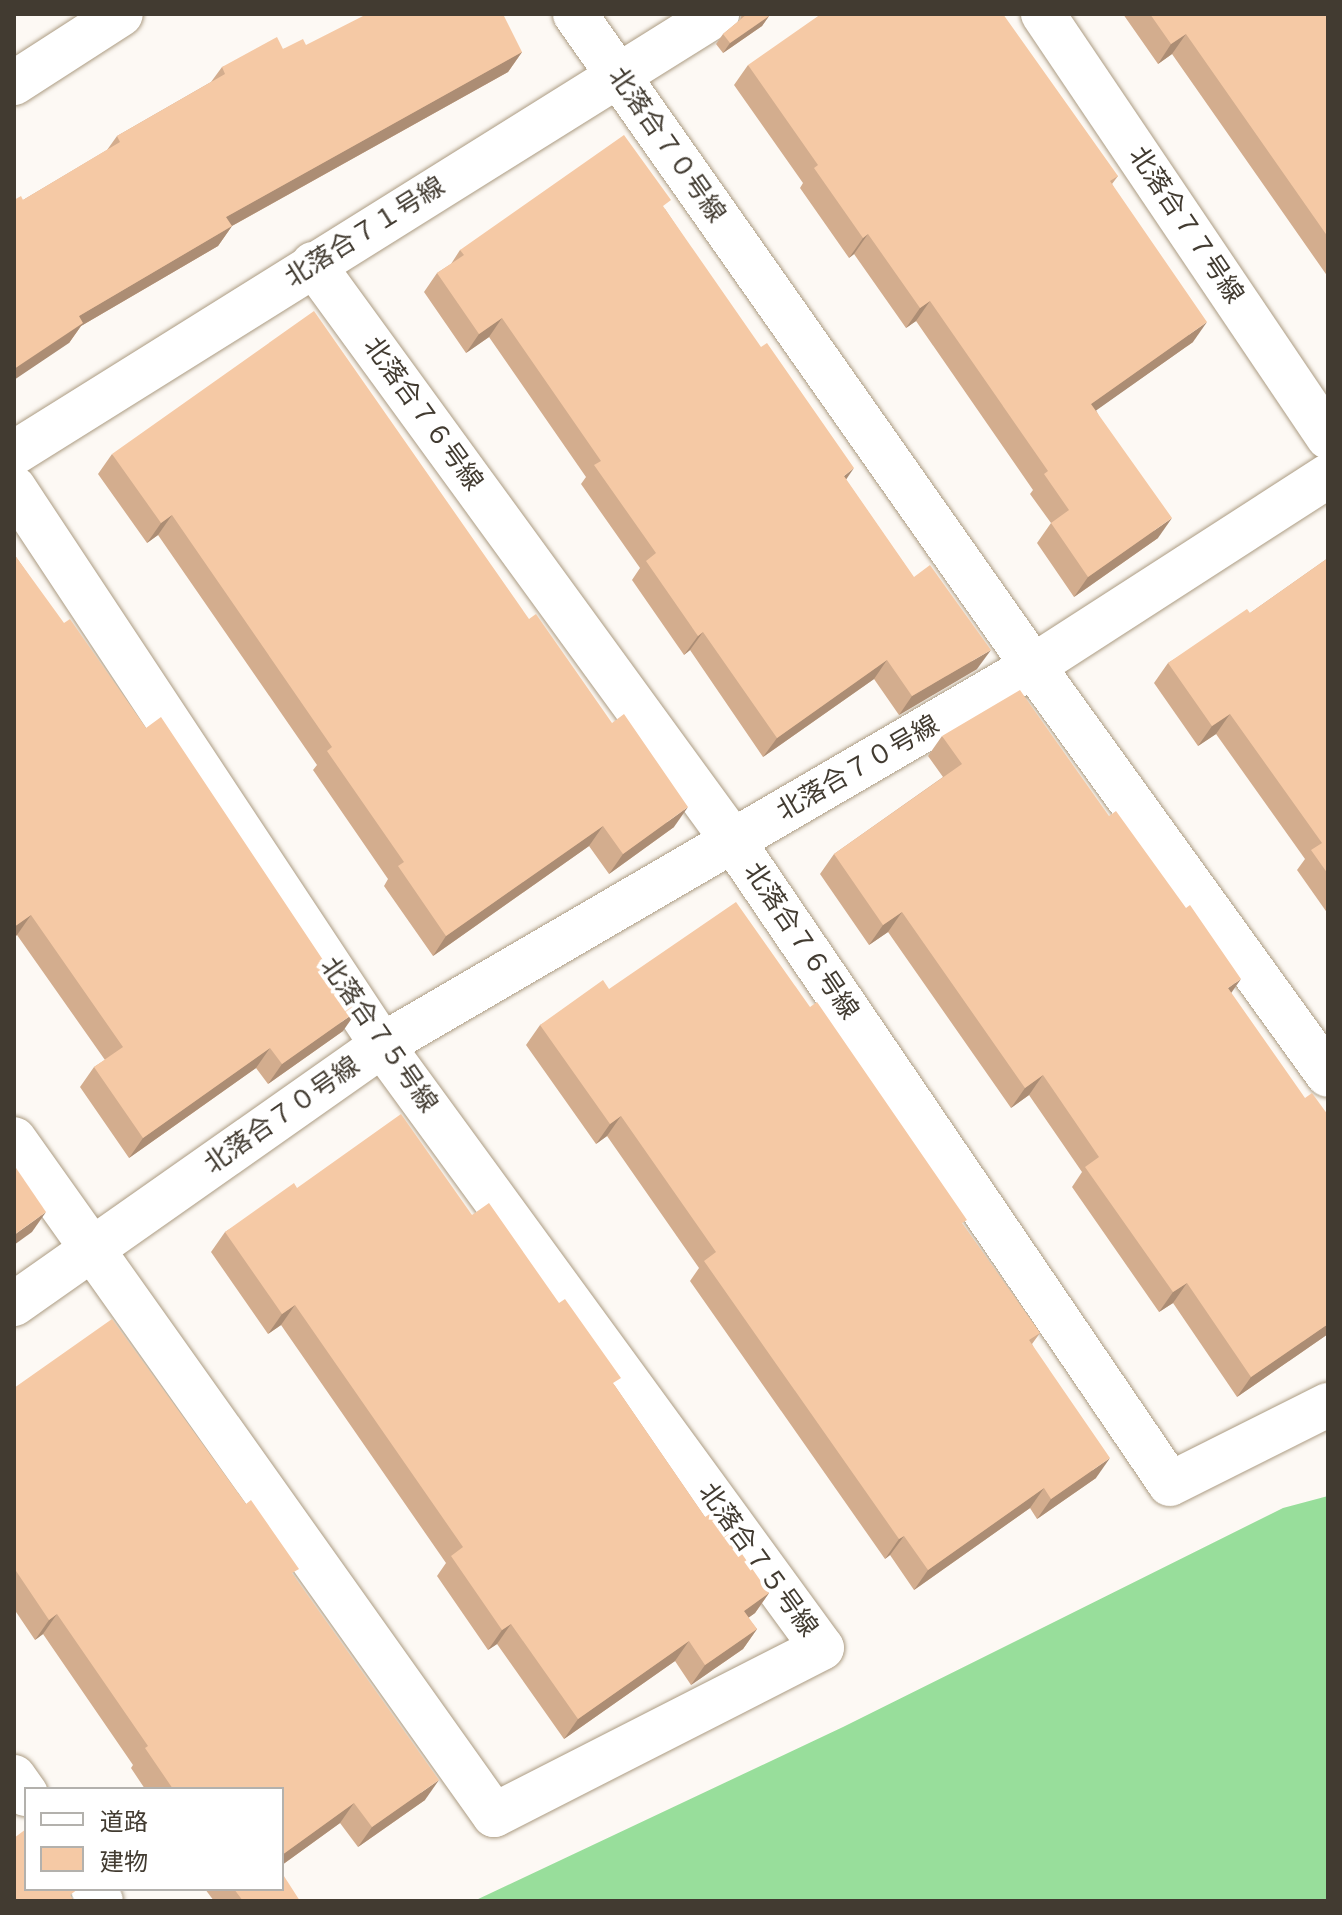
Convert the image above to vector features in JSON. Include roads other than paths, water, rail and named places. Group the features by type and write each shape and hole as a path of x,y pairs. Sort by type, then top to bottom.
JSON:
{"street":[{"path":"14,83 121,14"},
{"name":"北落合７０号線","path":"14,1304 382,1045 1033,666 575,14"},
{"name":"北落合７１号線","path":"14,453 617,73 717,14"},
{"name":"北落合７７号線","path":"1043,14 1328,437"},
{"name":"北落合７６号線","path":"313,264 733,841 1170,1484 1328,1405"},
{"path":"1328,476 1033,666 1328,1075"},
{"name":"北落合７５号線","path":"14,488 382,1045 822,1648 494,1815 14,1139"}]}
